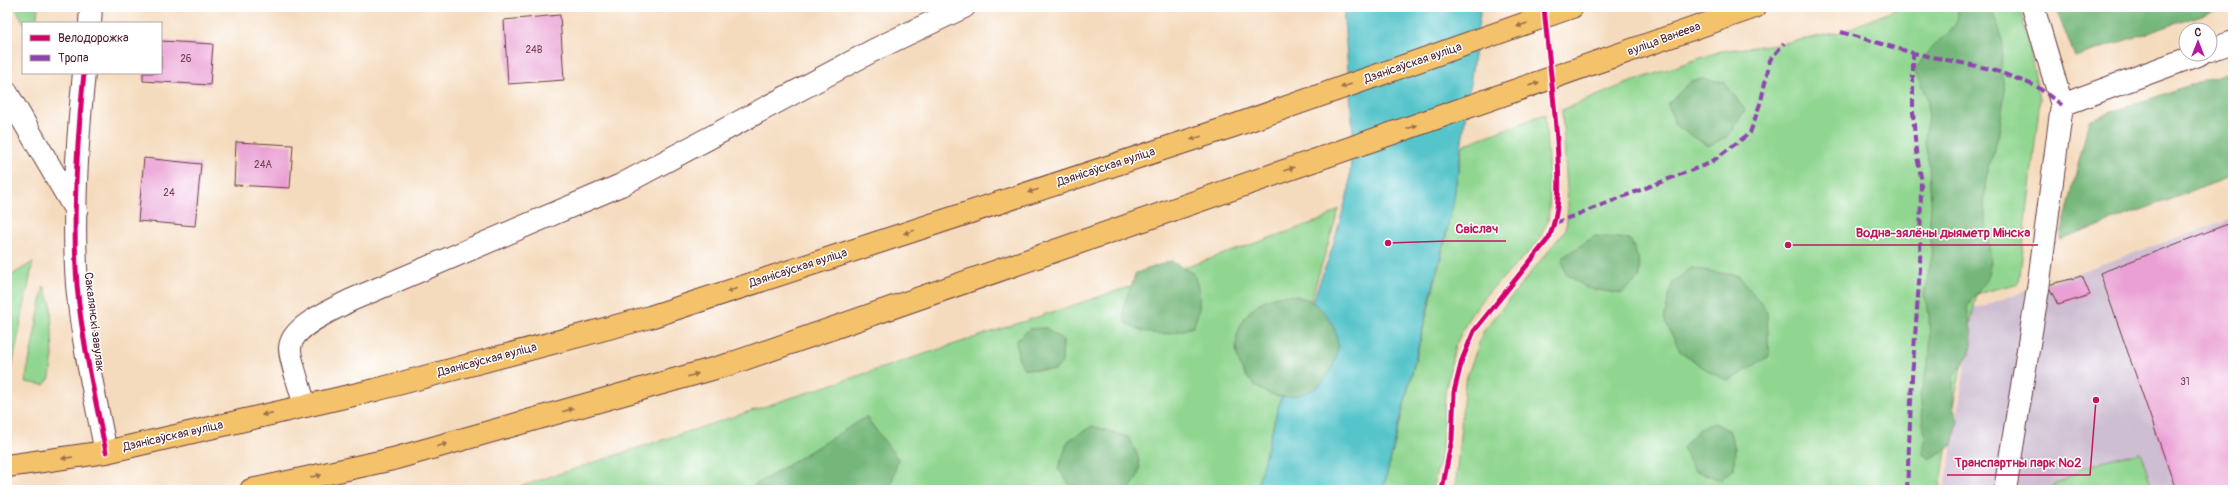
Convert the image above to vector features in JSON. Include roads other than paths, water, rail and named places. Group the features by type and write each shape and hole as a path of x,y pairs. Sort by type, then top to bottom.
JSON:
{"main road":[{"name":"Дзянісаўская вуліца","path":"7,466 106,452 375,390 650,317 1233,126 1572,7"},
{"name":"вуліца Ванеева","path":"251,490 393,459 730,364 1755,7"}],"street":[{"path":"90,22 91,7"},
{"path":"305,406 290,348 296,335 312,320 349,301 621,185 874,50 964,7"},
{"path":"2006,490 2038,289 2062,105 2033,7"},
{"path":"2218,47 2233,42"},
{"path":"2062,105 2178,62"},
{"name":"Сакалянскі завулак","path":"84,74 76,211 77,284 81,319 106,452"},
{"path":"7,93 76,211"}],"water":[{"path":"1343,7 1481,7 1453,205 1383,490 1256,490 1281,397 1294,396 1308,392 1317,387 1325,380 1331,371 1337,352 1335,331 1331,322 1325,313 1312,302 1331,252 1349,189 1353,133"}],"place":[{"name":"Свіслач","path":"1388,243"},
{"name":"Водна-зялёны дыяметр Мінска","path":"1788,245"},
{"name":"Транспартны парк №2","path":"2096,400"}]}
